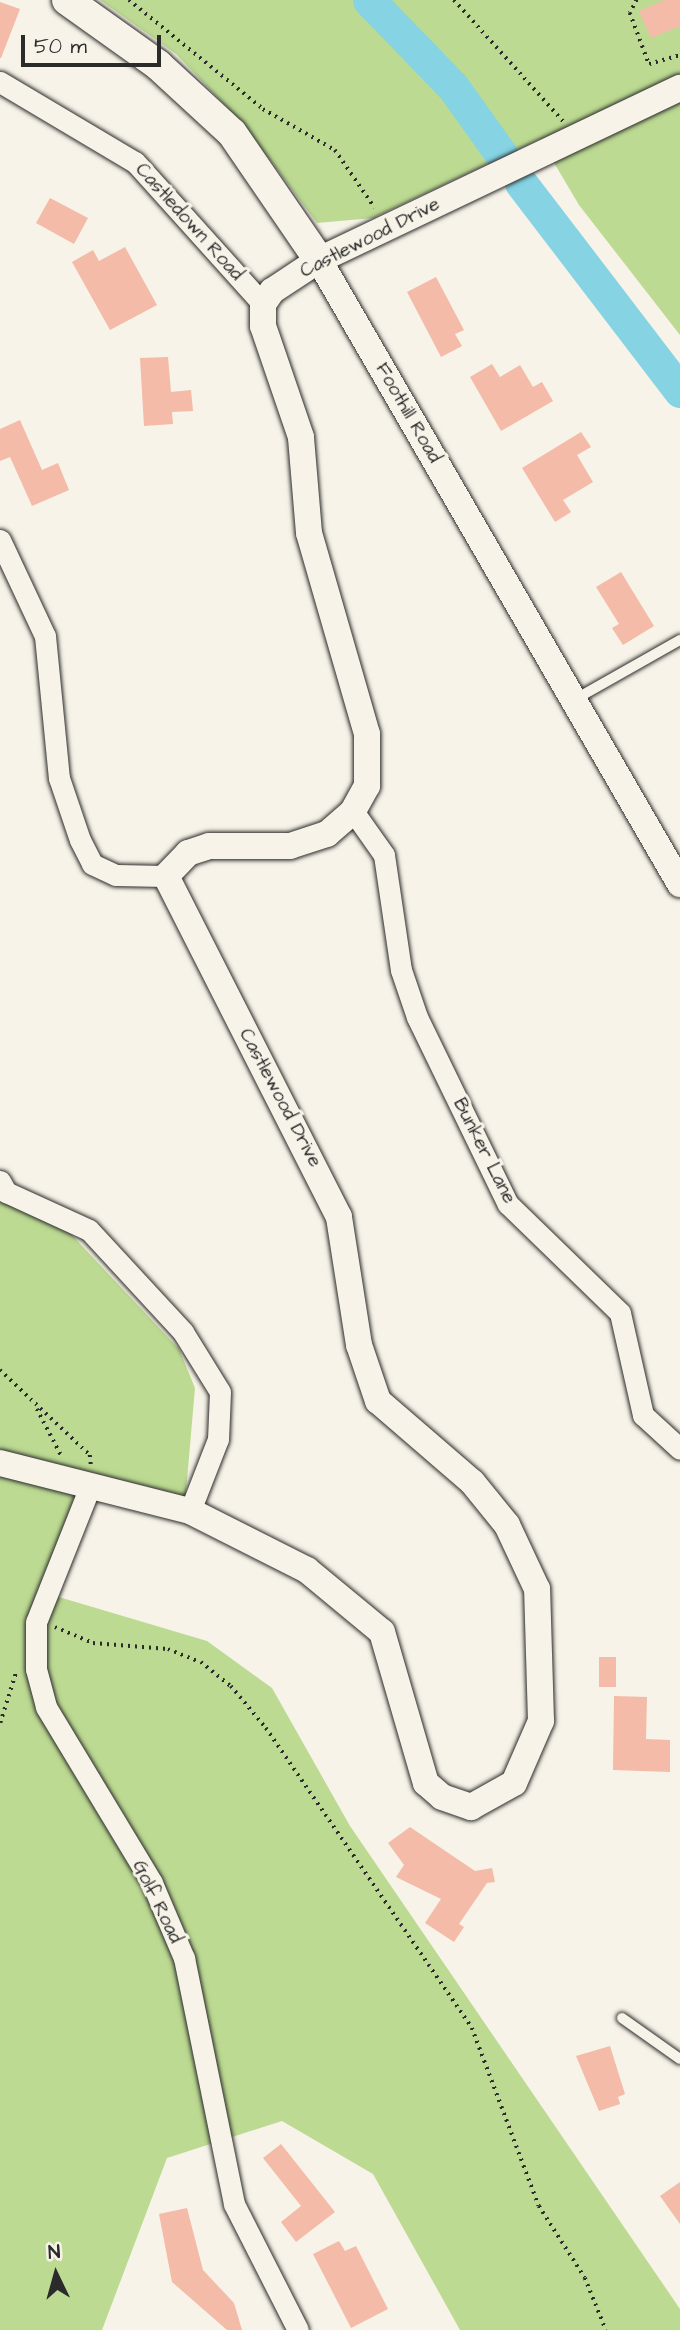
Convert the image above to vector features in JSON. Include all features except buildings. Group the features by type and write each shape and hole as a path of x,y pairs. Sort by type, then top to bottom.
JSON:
{"main road":[{"name":"Foothill Road","path":"67,0 158,65 232,133 318,260"}],"street":[{"name":"Castledown Road","path":"0,82 135,162 263,304"},
{"name":"Castlewood Drive","path":"263,304 272,291 318,260 680,88"},
{"name":"Foothill Road","path":"318,260 680,884"},
{"path":"0,540 45,636 60,778 80,840 92,864 116,875 166,876 188,853 209,846 309,842 354,811 367,786 367,734 309,533 301,437 263,326 263,304"},
{"name":"Bunker Lane","path":"354,811 384,855 401,970 417,1017 508,1204 620,1313 643,1415 680,1449"},
{"name":"Castlewood Drive","path":"0,1464 190,1511 307,1570 382,1632 418,1768 442,1797 485,1805 514,1783 541,1721 537,1589 507,1525 472,1482 378,1401 359,1345 339,1217 166,876"},
{"path":"0,1181 6,1192 89,1230 183,1332 220,1392 218,1439 190,1511"},
{"name":"Golf Road","path":"81,1484 37,1620 36,1669 46,1707 152,1883 184,1958 234,2204 298,2330"}],"lane":[{"path":"574,700 680,640"},
{"path":"622,2018 680,2059"}],"path":[{"path":"129,0 263,109 335,150 387,228"},
{"path":"454,0 515,61 574,140"},
{"path":"637,0 631,13 649,64 680,55"},
{"path":"0,1370 90,1455 81,1484"},
{"path":"34,1404 81,1484"},
{"path":"37,1620 93,1643 168,1649 201,1662 231,1686 266,1728 472,2028 539,2206 585,2278 606,2330"}],"green space":[{"path":"100,0 680,0 680,335 579,205 540,139 373,218 317,223 244,125 176,54"},
{"path":"0,1201 69,1232 179,1349 195,1388 185,1503 82,1475 42,1592 207,1641 272,1688 350,1826 680,2309 680,2330 460,2330 373,2174 282,2121 167,2158 102,2330 0,2330"}],"waterway":[{"path":"369,0 453,87 503,157"},
{"path":"521,183 680,391"}]}
